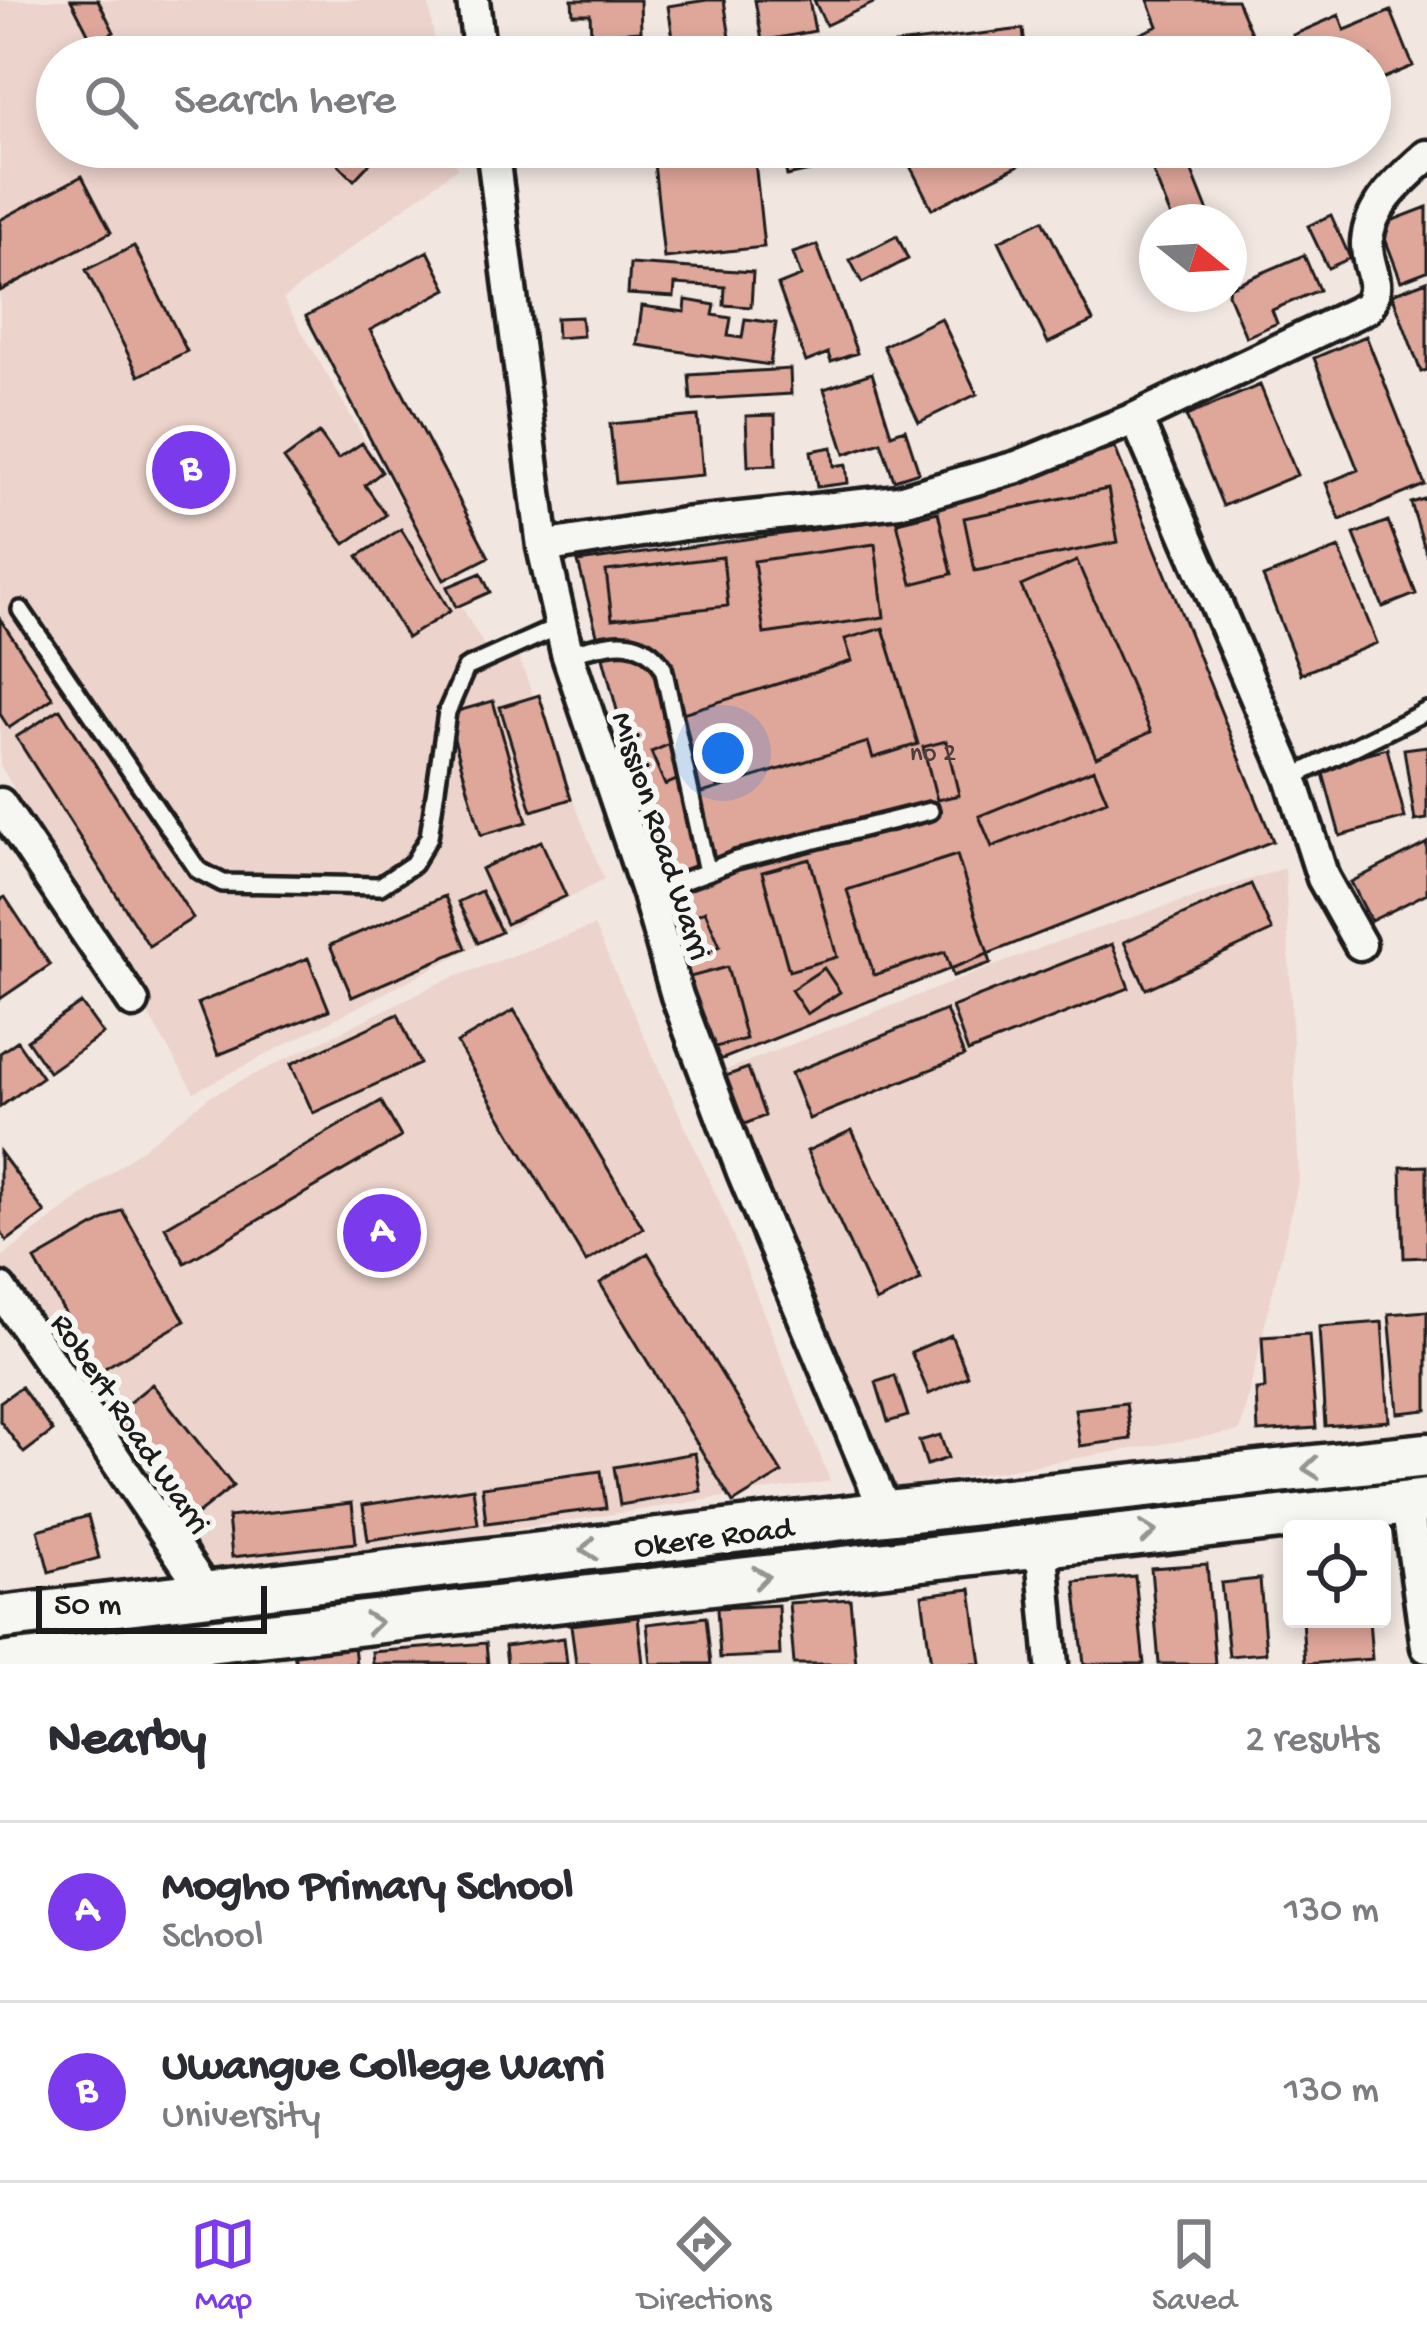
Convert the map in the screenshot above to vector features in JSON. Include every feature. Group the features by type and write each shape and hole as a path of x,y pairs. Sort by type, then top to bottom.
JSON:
{"main road":[{"name":"Okere Road","path":"0,1618 886,1513 1427,1455"},
{"name":"Okere Road","path":"7,1664 251,1651 1041,1544 1417,1503"}],"street":[{"path":"473,0 477,36"},
{"path":"543,547 684,524 899,501 1017,467 1136,418 1368,307 1377,290 1367,243 1372,220 1405,176 1427,156"},
{"name":"Mission Road Warri","path":"495,168 543,547 563,640 677,996 742,1172 886,1513"},
{"path":"1136,418 1291,778 1323,878 1360,944"},
{"path":"0,804 133,1002"},
{"name":"Robert Road Warri","path":"0,1289 207,1594"},
{"path":"1417,1503 1427,1648"},
{"path":"1041,1544 1052,1664"}],"lane":[{"path":"21,610 198,870 224,883 380,886 413,864 429,837 446,712 466,668 563,640 630,641 653,653 663,667 707,872"},
{"path":"1291,778 1427,711"},
{"path":"648,894 736,860 930,811"}],"shaded area":[{"path":"0,0 428,0 434,36 36,36 36,168 457,168 283,299 487,651 512,641 604,879 194,1092 0,765"},
{"path":"1285,868 1299,1179 1240,1431 884,1490 708,1077 1059,941"},
{"path":"594,926 722,1208 830,1481 205,1576 0,1259 209,1097 441,982"}],"building":[{"path":"71,0 98,0 114,32 89,36"},
{"path":"572,0 640,0 641,31 591,34 590,14 573,14"},
{"path":"724,0 730,36 673,36 668,6"},
{"path":"755,0 809,0 815,31 761,36"},
{"path":"814,0 880,0 826,25"},
{"path":"1148,0 1237,0 1252,36 1135,36 1158,26"},
{"path":"1391,11 1413,66 1391,75 1391,36 1293,35 1339,15 1345,30"},
{"path":"1023,29 1024,36 963,36"},
{"path":"342,168 365,168 354,180"},
{"path":"655,168 756,168 764,247 664,258"},
{"path":"785,168 823,168 787,176"},
{"path":"911,168 1013,168 932,209"},
{"path":"1191,168 1205,204 1166,204 1153,172"},
{"path":"82,176 111,232 0,291 0,220"},
{"path":"1427,207 1427,271 1401,281 1380,225"},
{"path":"1331,215 1350,258 1328,268 1308,226"},
{"path":"1043,220 1093,321 1048,343 999,241"},
{"path":"897,236 908,259 862,283 850,260"},
{"path":"817,245 857,353 831,362 828,353 806,362 778,285 801,276 793,253"},
{"path":"134,246 187,351 139,376 86,270"},
{"path":"428,251 447,289 370,330 489,557 444,580 306,316"},
{"path":"1304,255 1319,290 1272,310 1277,323 1246,337 1236,312 1247,312 1247,279"},
{"path":"630,264 753,272 751,307 724,305 725,287 675,284 674,297 628,294"},
{"path":"1427,281 1427,370 1421,372 1392,294"},
{"path":"686,300 715,305 713,315 731,318 728,336 742,338 745,319 776,323 770,365 637,345 642,306 685,312"},
{"path":"581,317 583,336 557,338 556,318"},
{"path":"941,318 977,394 919,422 883,346"},
{"path":"1366,336 1425,485 1340,520 1326,483 1358,470 1314,358"},
{"path":"790,369 791,394 691,400 689,375"},
{"path":"872,373 891,434 905,429 919,472 894,480 881,442 845,454 824,389"},
{"path":"1260,385 1297,475 1223,506 1186,416"},
{"path":"775,415 776,465 748,466 746,416"},
{"path":"698,416 703,475 616,483 610,424"},
{"path":"319,433 338,459 362,443 382,472 365,485 386,515 345,544 284,459"},
{"path":"832,447 834,466 846,464 848,483 817,487 811,451"},
{"path":"1115,448 1273,841 710,1064 578,562 885,520"},
{"path":"1108,489 1118,542 975,571 964,518"},
{"path":"1427,498 1427,556 1411,503"},
{"path":"938,512 952,574 912,584 897,522"},
{"path":"1388,521 1416,594 1383,607 1354,534"},
{"path":"401,529 450,611 407,638 358,556"},
{"path":"875,544 884,617 764,634 754,561"},
{"path":"1339,548 1377,643 1301,674 1263,577"},
{"path":"723,557 728,606 612,619 606,571"},
{"path":"1077,561 1151,732 1096,757 1021,586"},
{"path":"481,573 490,592 456,607 447,587"},
{"path":"0,619 53,698 9,728 0,714"},
{"path":"883,628 918,744 873,758 868,742 699,794 676,715 852,661 845,639"},
{"path":"539,695 571,799 532,811 500,707"},
{"path":"493,701 527,822 481,835 447,714"},
{"path":"60,709 193,918 149,946 16,737"},
{"path":"946,741 959,795 937,800 923,747"},
{"path":"672,743 686,776 665,785 651,752"},
{"path":"1427,746 1427,819 1415,821 1404,749"},
{"path":"1387,748 1405,818 1340,836 1321,766"},
{"path":"1094,769 1107,800 992,847 979,816"},
{"path":"541,841 566,896 506,924 481,869"},
{"path":"1427,843 1427,893 1371,921 1351,882"},
{"path":"957,855 991,963 953,976 945,952 874,975 847,890"},
{"path":"810,859 837,957 789,971 762,872"},
{"path":"1251,884 1272,931 1146,989 1124,942"},
{"path":"481,891 501,932 478,943 458,902"},
{"path":"445,896 466,948 352,997 330,945"},
{"path":"5,897 50,965 0,999 0,900"},
{"path":"705,911 720,946 680,963 665,929"},
{"path":"1112,944 1129,988 968,1052 952,1007"},
{"path":"308,958 329,1010 218,1055 198,1003"},
{"path":"727,967 746,1039 708,1049 690,977"},
{"path":"824,968 840,992 807,1014 791,990"},
{"path":"81,1003 103,1034 49,1072 27,1040"},
{"path":"514,1010 643,1228 586,1262 457,1043"},
{"path":"946,1010 964,1056 809,1119 791,1073"},
{"path":"398,1014 420,1064 313,1113 291,1064"},
{"path":"17,1041 42,1077 0,1107 0,1053"},
{"path":"748,1068 765,1116 737,1127 720,1078"},
{"path":"381,1101 401,1137 185,1263 165,1227"},
{"path":"852,1130 921,1280 876,1302 807,1151"},
{"path":"0,1152 45,1213 7,1241 0,1231"},
{"path":"1427,1166 1427,1257 1404,1258 1401,1167"},
{"path":"122,1210 185,1321 98,1372 35,1260"},
{"path":"648,1253 782,1473 733,1503 600,1283"},
{"path":"1427,1311 1427,1410 1398,1413 1389,1314"},
{"path":"1382,1322 1389,1421 1325,1426 1319,1327"},
{"path":"1309,1334 1316,1428 1258,1432 1256,1390 1265,1389 1262,1337"},
{"path":"951,1335 968,1376 929,1394 911,1352"},
{"path":"895,1376 908,1416 888,1422 876,1382"},
{"path":"152,1384 233,1486 190,1520 110,1418"},
{"path":"21,1387 53,1431 24,1453 0,1421 0,1402"},
{"path":"1126,1403 1131,1439 1080,1446 1075,1409"},
{"path":"940,1435 948,1458 927,1465 919,1441"},
{"path":"695,1453 701,1491 620,1505 614,1467"},
{"path":"601,1471 606,1508 486,1523 482,1487"},
{"path":"473,1488 478,1524 368,1540 363,1505"},
{"path":"352,1503 356,1543 232,1557 228,1517"},
{"path":"88,1516 99,1558 49,1572 38,1530"},
{"path":"1207,1564 1215,1664 1159,1664 1151,1568"},
{"path":"1135,1576 1144,1664 1084,1664 1075,1582"},
{"path":"1260,1579 1266,1653 1229,1656 1221,1583"},
{"path":"971,1589 981,1664 931,1664 922,1595"},
{"path":"850,1599 856,1664 794,1664 789,1603"},
{"path":"778,1605 780,1655 720,1658 717,1608"},
{"path":"638,1617 643,1664 576,1664 571,1625"},
{"path":"706,1617 711,1664 651,1664 647,1624"},
{"path":"1303,1628 1370,1628 1372,1659 1305,1664"},
{"path":"564,1638 567,1664 507,1664 505,1646"},
{"path":"486,1643 488,1664 373,1664 372,1652"},
{"path":"354,1646 356,1664 296,1664 294,1653"}],"place":[{"name":"Uwangue College Warri","path":"191,470"},
{"name":"Mogho Primary School","path":"382,1233"}]}
